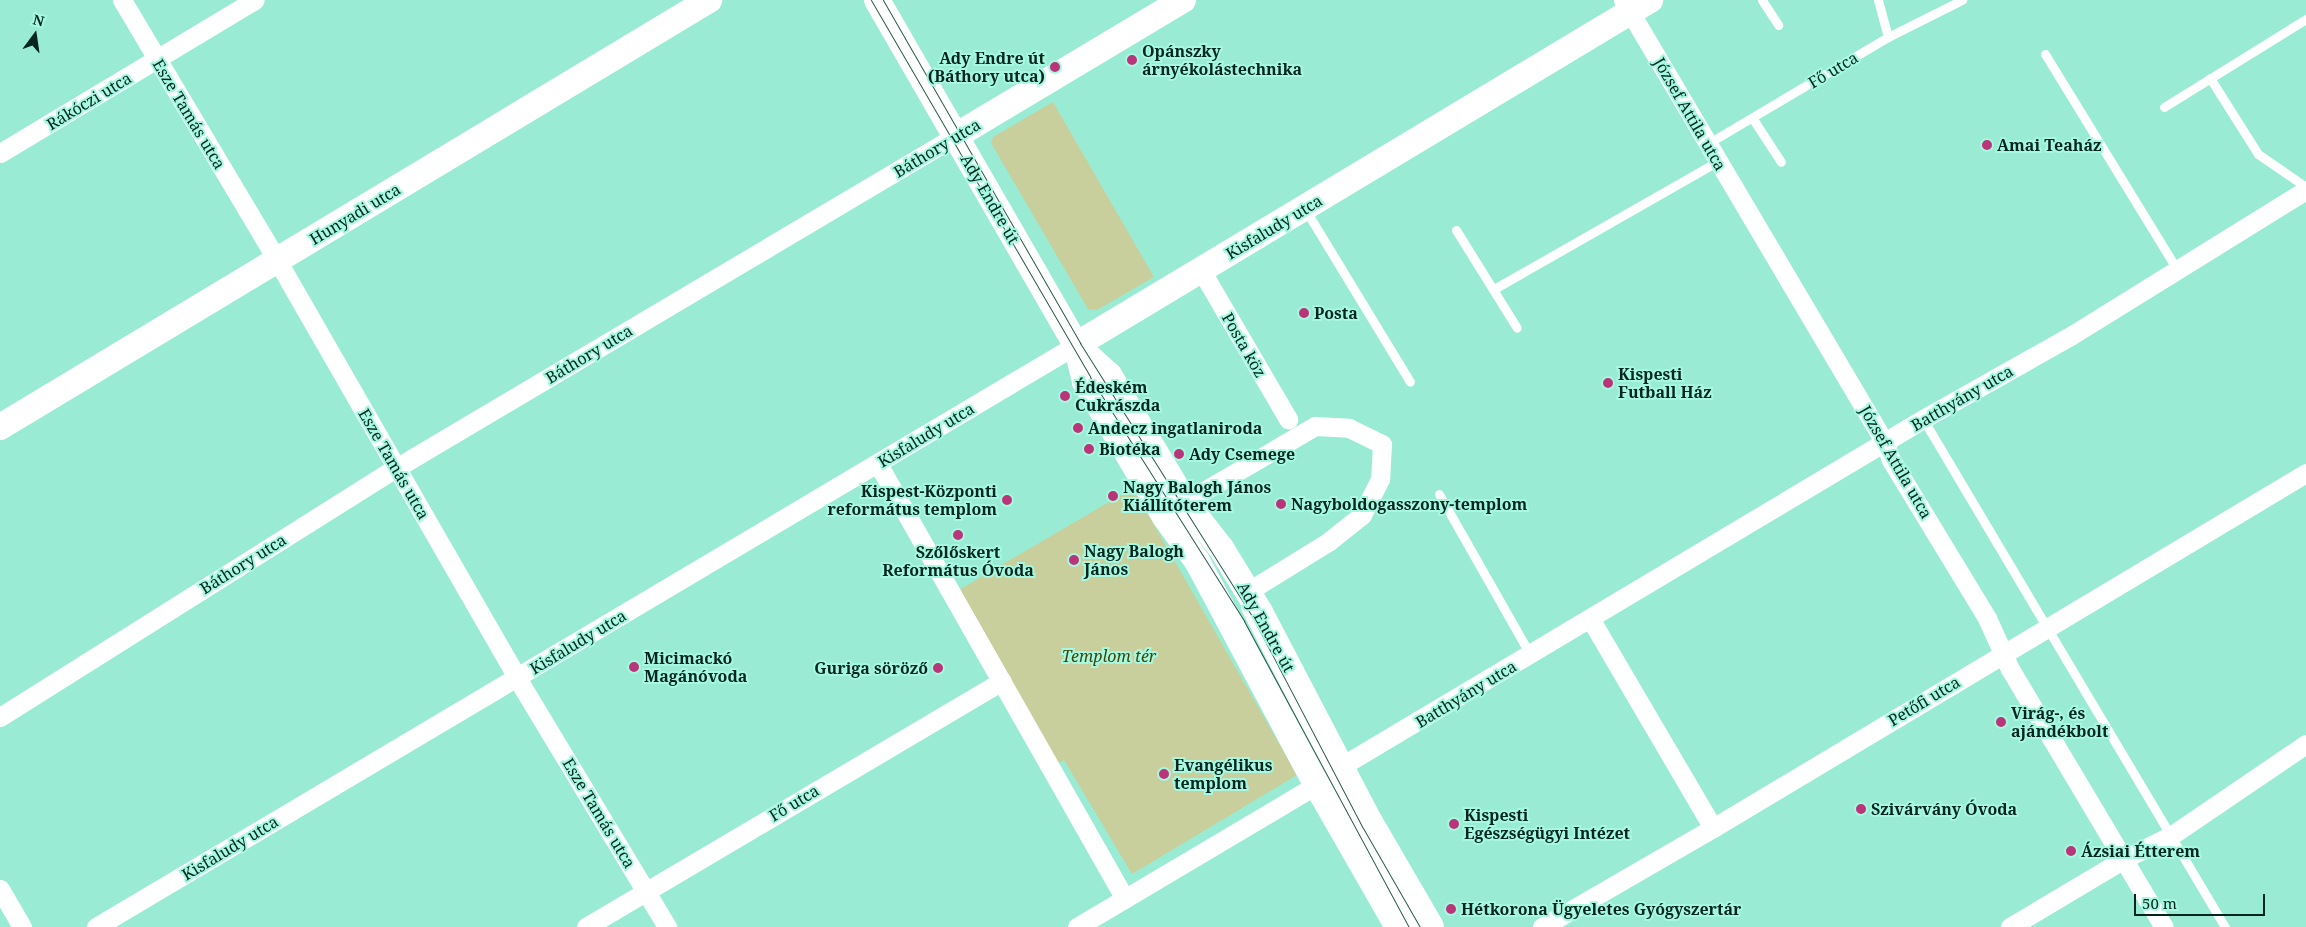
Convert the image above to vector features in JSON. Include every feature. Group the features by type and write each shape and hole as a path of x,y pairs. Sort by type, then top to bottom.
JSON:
{"street":[{"name":"Esze Tamás utca","path":"122,0 277,260 517,678 667,927"},
{"name":"Rákóczi utca","path":"0,153 255,0"},
{"name":"Hunyadi utca","path":"0,427 709,0"},
{"name":"Ady Endre út","path":"877,0 954,137 1076,345 1085,382 1165,517 1197,561 1316,784 1350,840 1398,927"},
{"name":"Báthory utca","path":"0,717 396,468 1183,0"},
{"name":"József Attila utca","path":"1634,4 1707,144 1885,443 1891,460 1986,618 2002,654 2164,927"},
{"name":"Kisfaludy utca","path":"96,927 878,464 1305,208 1634,4"},
{"name":"Batthyány utca","path":"1335,771 1531,656 1923,419 2178,271 2306,189"},
{"name":"Posta köz","path":"1201,270 1288,419"},
{"name":"Ady Endre út","path":"1076,345 1109,375 1185,502 1221,548 1236,597 1335,771 1431,927"},
{"path":"1185,502 1315,426 1350,428 1382,444 1380,479 1362,515 1328,542 1236,597"},
{"path":"878,464 1125,899"},
{"name":"Petőfi utca","path":"1542,927 1713,828 2306,473"},
{"path":"1591,620 1713,828"},
{"name":"Fő utca","path":"586,927 1002,681"},
{"path":"2010,927 2124,859 2172,835 2304,749"},
{"path":"1077,927 1306,791"},
{"path":"0,889 22,927"}],"lane":[{"path":"1762,0 1778,25"},
{"path":"1878,0 1888,37"},
{"name":"Fő utca","path":"1707,144 1753,119 1888,37 1962,0"},
{"path":"2164,107 2306,19"},
{"path":"2045,54 2178,271"},
{"path":"2210,78 2258,154 2306,189"},
{"path":"1753,119 1780,162"},
{"path":"1494,289 1718,161"},
{"path":"1305,208 1410,382"},
{"path":"1456,230 1517,328"},
{"path":"1923,419 2225,927"},
{"path":"1439,494 1531,656"},
{"path":"1221,548 1248,618"},
{"path":"1197,561 1236,597 1335,771 1415,927"},
{"path":"1335,771 1350,840"}],"green space":[{"path":"1053,102 1154,277 1097,310 1088,309 991,143 993,137"},
{"name":"Templom tér","path":"1133,488 1297,775 1132,874 1064,760 1051,767 952,594"}],"tram line":[{"path":"871,0 1090,377 1244,621 1409,927"},
{"path":"883,0 1080,343 1252,616 1363,828 1420,927"}],"place":[{"name":"Opánszky árnyékolástechnika","path":"1132,60"},
{"name":"Ady Endre út (Báthory utca)","path":"1055,67"},
{"name":"Amai Teaház","path":"1987,145"},
{"name":"Posta","path":"1304,313"},
{"name":"Kispesti Futball Ház","path":"1608,383"},
{"name":"Édeském Cukrászda","path":"1065,396"},
{"name":"Andecz ingatlaniroda","path":"1078,428"},
{"name":"Biotéka","path":"1089,449"},
{"name":"Ady Csemege","path":"1179,454"},
{"name":"Nagy Balogh János Kiállítóterem","path":"1113,496"},
{"name":"Kispest-Központi református templom","path":"1007,500"},
{"name":"Nagyboldogasszony-templom","path":"1281,504"},
{"name":"Szőlőskert Református Óvoda","path":"958,535"},
{"name":"Nagy Balogh János","path":"1074,560"},
{"name":"Micimackó Magánóvoda","path":"634,667"},
{"name":"Guriga söröző","path":"938,668"},
{"name":"Virág-, és ajándékbolt","path":"2001,722"},
{"name":"Evangélikus templom","path":"1164,774"},
{"name":"Szivárvány Óvoda","path":"1861,809"},
{"name":"Kispesti Egészségügyi Intézet","path":"1454,824"},
{"name":"Ázsiai Étterem","path":"2071,851"},
{"name":"Hétkorona Ügyeletes Gyógyszertár","path":"1451,909"}]}
